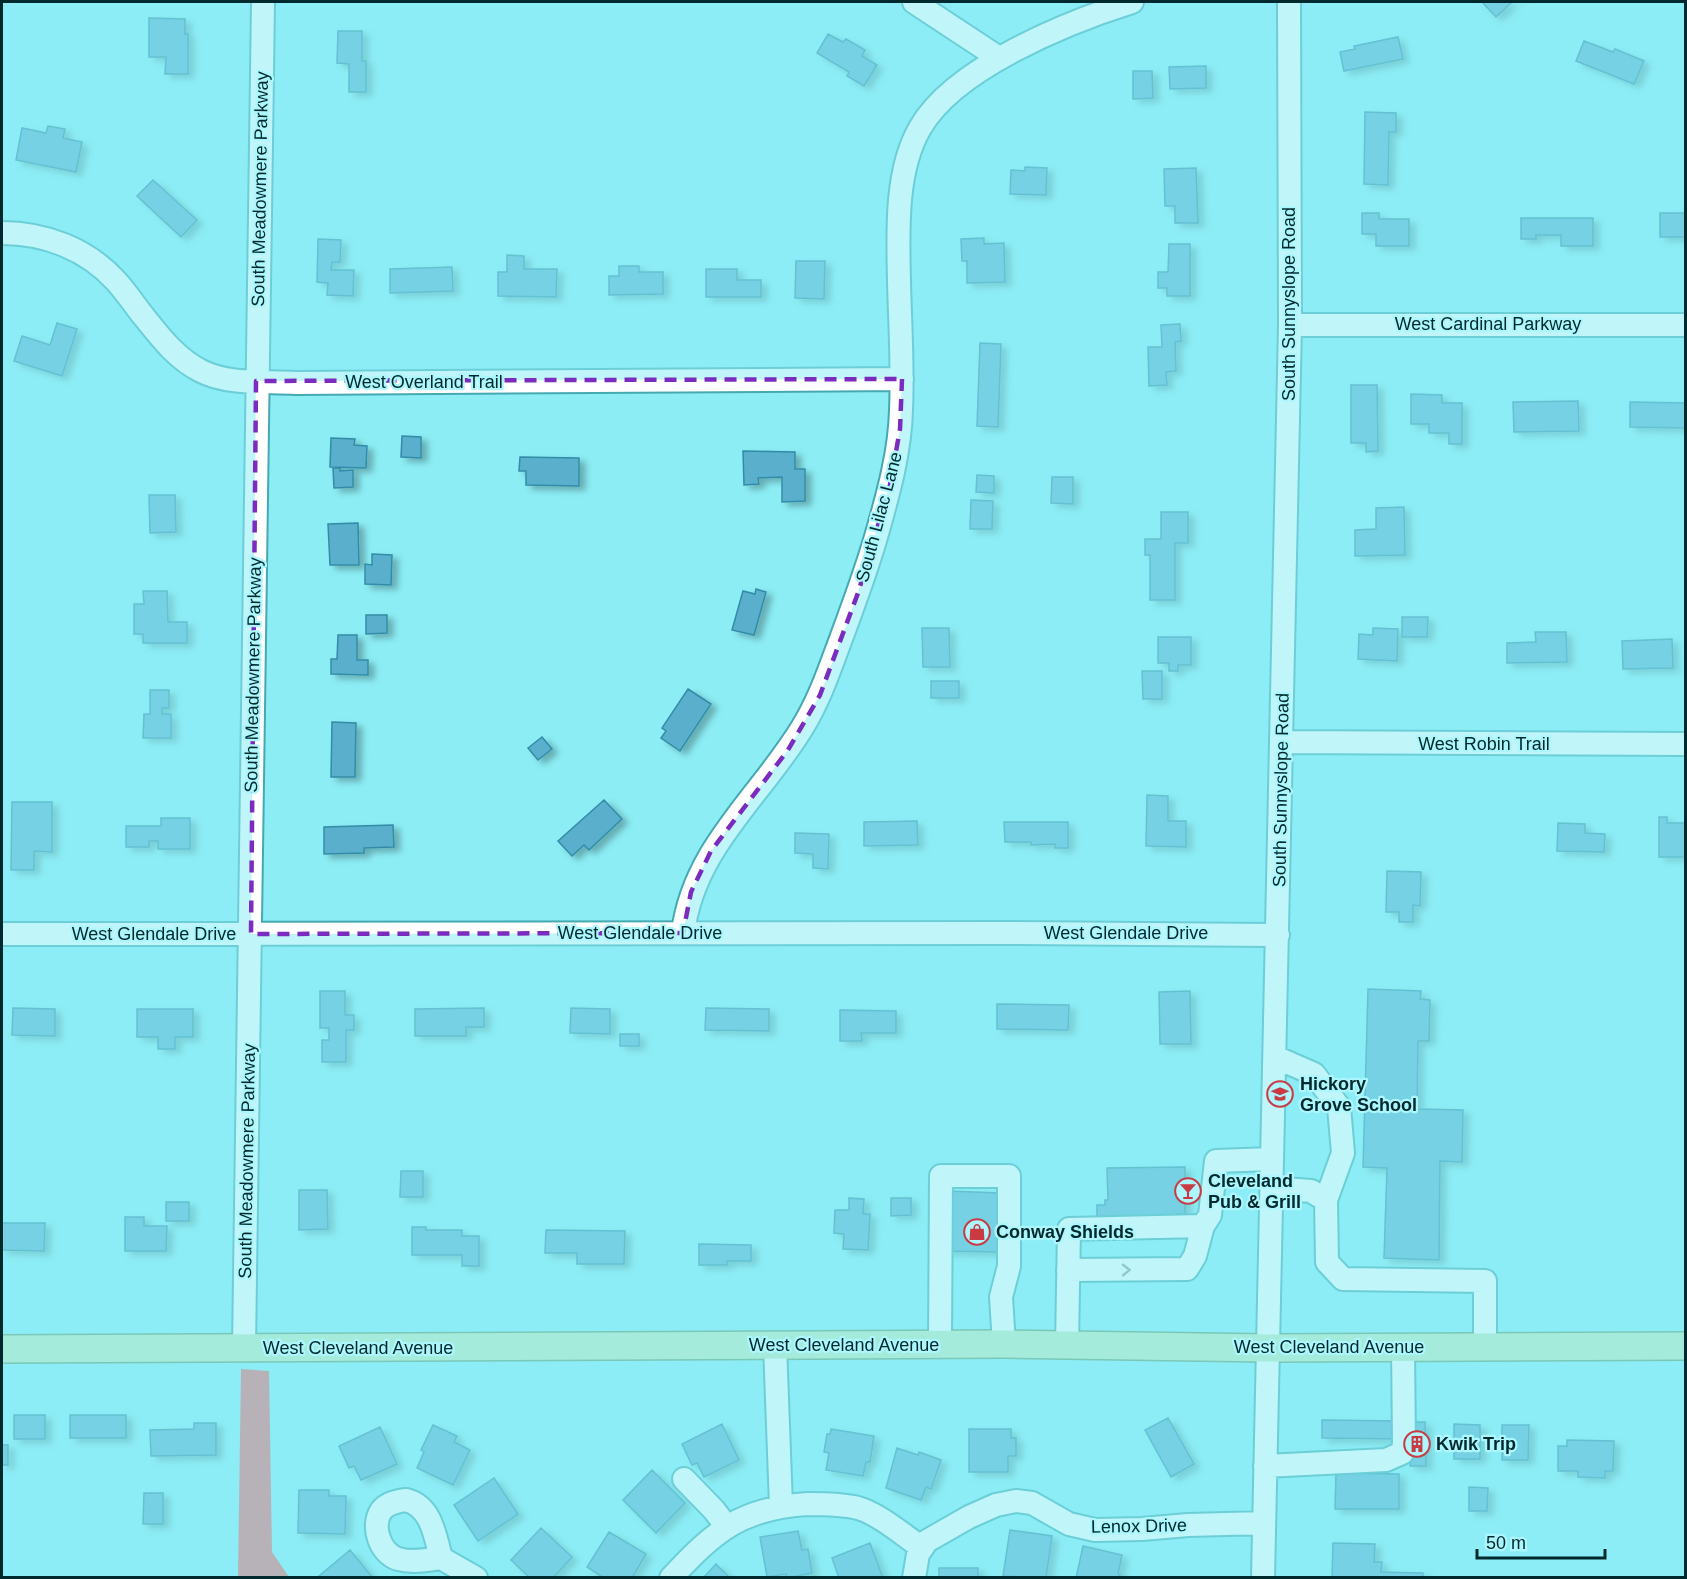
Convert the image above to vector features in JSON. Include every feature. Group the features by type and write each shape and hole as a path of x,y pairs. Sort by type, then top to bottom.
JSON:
{"main road":[{"name":"West Cleveland Avenue","path":"2,1349 1004,1344 1268,1348 1686,1346"}],"street":[{"name":"South Meadowmere Parkway","path":"244,1348 263,2"},
{"path":"914,2 999,58"},
{"name":"South Lilac Lane","path":"683,933 686,909 711,851 788,750 820,695 858,593 890,485 900,429 902,380 899,212 905,166 918,130 937,104 967,78 999,58 1077,21 1132,2"},
{"name":"South Sunnyslope Road","path":"1263,1578 1290,325 1289,2"},
{"name":"West Overland Trail","path":"2,233 44,237 87,257 116,282 175,354 189,364 216,377 256,381 308,382 902,380"},
{"name":"West Cardinal Parkway","path":"1290,325 1686,325"},
{"name":"West Robin Trail","path":"1282,742 1686,744"},
{"name":"West Glendale Drive","path":"2,934 1278,934"},
{"path":"1275,1057 1314,1074 1339,1107 1343,1153 1326,1200 1327,1262 1343,1279 1485,1281 1485,1346"},
{"path":"1068,1270 1187,1269 1195,1257 1203,1226 1210,1215 1216,1161 1272,1159"},
{"path":"940,1345 941,1176 1009,1176 1009,1266 1001,1297 1004,1344"},
{"path":"1272,1188 1311,1191 1326,1200"},
{"path":"1067,1345 1069,1229 1203,1226"},
{"path":"775,1345 781,1506"},
{"path":"1265,1466 1386,1460 1402,1453 1404,1444 1403,1347"},
{"path":"684,1479 727,1527"},
{"name":"Lenox Drive","path":"921,1547 927,1541 969,1517 996,1505 1016,1501 1032,1503 1069,1524 1095,1530 1264,1523"},
{"path":"671,1578 700,1547 746,1516 781,1506 825,1503 858,1508 869,1513 921,1547 914,1578"},
{"path":"441,1557 476,1578"}],"highlighted area":[{"path":"902,379 900,429 890,485 858,593 820,695 788,750 711,851 691,892 683,933 251,934 256,381"}],"shaded area":[{"path":"241,1369 269,1371 272,1552 289,1577 238,1577"}],"building":[{"path":"1482,2 1512,2 1496,17"},
{"path":"149,18 185,19 185,34 188,34 188,74 165,74 166,57 149,57"},
{"path":"338,31 362,31 362,61 366,61 366,92 349,92 349,64 337,63"},
{"path":"828,34 843,42 846,39 865,50 862,56 877,65 864,86 847,76 849,72 817,53"},
{"path":"1398,37 1403,59 1344,71 1340,52 1355,49 1354,46"},
{"path":"1584,41 1613,52 1615,49 1644,61 1634,84 1576,61"},
{"path":"1206,66 1206,88 1170,89 1169,67"},
{"path":"1133,71 1152,71 1153,98 1133,99"},
{"path":"1365,112 1396,113 1396,132 1389,132 1388,185 1364,184"},
{"path":"48,126 65,129 63,138 82,142 76,172 16,160 22,128 46,133"},
{"path":"1025,167 1047,168 1046,195 1010,194 1011,170 1025,171"},
{"path":"1196,168 1198,223 1175,223 1175,206 1165,206 1164,169"},
{"path":"153,180 197,220 181,237 137,196"},
{"path":"1362,213 1379,213 1379,219 1409,219 1409,246 1376,246 1376,234 1362,234"},
{"path":"1660,213 1686,213 1686,237 1660,237"},
{"path":"1521,218 1593,218 1593,246 1561,246 1561,235 1536,235 1536,239 1521,239"},
{"path":"984,238 984,244 1004,243 1005,282 967,283 967,261 962,261 961,239"},
{"path":"318,239 341,240 340,262 332,262 331,270 354,270 353,296 327,295 328,283 317,282"},
{"path":"1169,244 1190,244 1190,296 1167,296 1167,288 1158,288 1158,272 1168,272"},
{"path":"507,255 524,256 524,269 557,269 556,297 498,296 498,272 507,272"},
{"path":"796,261 825,261 824,299 795,298"},
{"path":"619,266 639,266 639,272 663,272 663,294 609,295 609,276 619,276"},
{"path":"452,267 453,291 390,293 390,269"},
{"path":"706,269 737,269 737,280 761,280 761,297 706,297"},
{"path":"57,323 77,329 62,376 14,361 22,336 50,345"},
{"path":"1180,324 1181,341 1175,342 1176,371 1166,372 1167,385 1149,386 1148,347 1162,347 1161,325"},
{"path":"980,343 1001,344 998,427 977,426"},
{"path":"1351,385 1377,385 1378,451 1366,452 1366,443 1351,443"},
{"path":"1411,394 1442,395 1442,403 1462,403 1462,444 1449,444 1449,433 1429,433 1429,424 1411,424"},
{"path":"1578,401 1579,431 1514,432 1513,402"},
{"path":"1630,402 1686,403 1686,428 1630,427"},
{"path":"402,436 421,437 421,458 401,457"},
{"path":"331,438 355,439 354,445 367,446 366,468 330,467"},
{"path":"743,451 795,452 795,469 805,469 805,501 782,502 782,477 758,478 759,484 744,485"},
{"path":"520,457 579,458 579,486 526,485 526,471 519,471"},
{"path":"333,468 340,468 340,471 353,470 353,487 334,488"},
{"path":"977,475 994,476 994,493 976,492"},
{"path":"1052,477 1073,477 1073,504 1051,503"},
{"path":"149,495 175,495 176,532 150,533"},
{"path":"971,500 993,501 992,529 970,529"},
{"path":"1404,507 1405,555 1355,556 1355,530 1376,529 1376,508"},
{"path":"1161,512 1188,512 1188,543 1175,543 1175,600 1150,600 1150,555 1145,555 1145,539 1161,539"},
{"path":"358,523 359,565 330,565 328,524"},
{"path":"372,554 392,555 391,585 365,584 365,564 372,565"},
{"path":"756,589 766,592 754,635 732,630 743,591 755,594"},
{"path":"143,591 167,591 168,622 187,622 187,643 143,643 143,634 134,634 134,604 144,604"},
{"path":"366,615 387,615 387,633 366,634"},
{"path":"1402,617 1428,617 1427,637 1402,637"},
{"path":"922,628 949,628 950,667 923,667"},
{"path":"1373,628 1398,629 1397,661 1358,659 1359,634 1373,635"},
{"path":"1535,632 1566,632 1567,662 1507,663 1507,643 1536,642"},
{"path":"338,635 357,635 357,660 368,660 368,675 331,674 331,659 337,659"},
{"path":"1158,637 1191,637 1191,665 1178,665 1178,671 1169,671 1169,663 1158,663"},
{"path":"1672,639 1673,668 1623,669 1622,641"},
{"path":"1142,671 1162,671 1162,699 1143,699"},
{"path":"931,681 959,681 959,698 931,698"},
{"path":"688,689 711,704 680,751 661,738 666,731 662,728"},
{"path":"150,690 169,690 169,708 162,708 162,714 171,714 171,738 143,738 144,714 150,714"},
{"path":"332,722 356,723 355,777 331,777"},
{"path":"542,737 552,749 538,760 528,748"},
{"path":"1147,795 1168,796 1168,821 1186,821 1186,847 1146,846"},
{"path":"604,800 622,819 589,850 584,845 572,856 558,841"},
{"path":"12,802 52,802 52,852 34,851 34,870 11,870"},
{"path":"1659,817 1667,817 1667,823 1686,823 1686,857 1659,857"},
{"path":"161,818 190,818 190,849 158,849 158,841 149,841 149,847 126,847 126,826 161,826"},
{"path":"917,821 918,845 864,846 864,822"},
{"path":"1004,822 1068,822 1068,848 1055,848 1055,844 1031,845 1031,842 1005,842"},
{"path":"1558,823 1585,824 1585,833 1605,834 1604,852 1557,851"},
{"path":"393,825 394,847 364,848 364,853 324,854 324,827"},
{"path":"795,833 829,834 828,869 813,868 813,854 795,853"},
{"path":"1387,871 1421,872 1420,906 1413,905 1413,922 1399,922 1399,912 1386,912"},
{"path":"1368,989 1421,991 1420,999 1430,1000 1429,1041 1418,1041 1417,1109 1463,1110 1462,1162 1440,1161 1439,1260 1384,1258 1387,1168 1363,1167"},
{"path":"320,991 345,991 345,1015 354,1015 354,1030 346,1030 346,1062 322,1062 322,1040 329,1040 329,1028 320,1028"},
{"path":"1190,991 1191,1044 1160,1044 1159,992"},
{"path":"997,1004 1069,1005 1068,1030 997,1029"},
{"path":"13,1008 55,1009 55,1036 12,1035"},
{"path":"484,1008 484,1027 466,1027 466,1036 415,1036 415,1009"},
{"path":"571,1008 610,1009 610,1034 570,1033"},
{"path":"706,1008 769,1009 769,1031 705,1030"},
{"path":"137,1009 193,1009 193,1037 175,1037 175,1049 158,1049 158,1037 137,1037"},
{"path":"840,1010 896,1011 896,1033 861,1033 862,1041 840,1041"},
{"path":"620,1034 639,1034 639,1046 620,1046"},
{"path":"1185,1167 1185,1214 1177,1214 1177,1222 1097,1222 1097,1205 1105,1205 1105,1200 1108,1200 1107,1168"},
{"path":"401,1171 423,1171 423,1197 400,1197"},
{"path":"299,1190 327,1190 328,1229 299,1230"},
{"path":"946,1191 1001,1193 999,1252 945,1251"},
{"path":"849,1198 864,1199 863,1214 870,1214 868,1250 843,1249 844,1234 834,1233 835,1210 849,1210"},
{"path":"891,1198 911,1198 911,1215 891,1216"},
{"path":"166,1202 189,1202 189,1221 166,1221"},
{"path":"125,1217 144,1217 144,1226 167,1226 166,1251 125,1251"},
{"path":"2,1223 45,1223 44,1251 2,1250"},
{"path":"412,1227 426,1227 426,1230 462,1230 462,1236 479,1236 479,1266 462,1266 462,1255 412,1255"},
{"path":"546,1230 625,1231 624,1264 577,1264 577,1253 545,1253"},
{"path":"699,1244 751,1245 751,1261 727,1261 727,1265 699,1265"},
{"path":"14,1415 45,1415 45,1439 14,1439"},
{"path":"70,1415 126,1415 126,1438 70,1438"},
{"path":"1168,1418 1194,1464 1171,1477 1145,1430"},
{"name":"Kwik Trip","path":"1322,1420 1400,1421 1400,1439 1322,1438"},
{"name":"Kwik Trip","path":"1409,1422 1425,1422 1426,1466 1410,1466"},
{"path":"194,1423 216,1423 216,1455 151,1456 150,1430 194,1429"},
{"path":"722,1424 739,1460 704,1477 697,1463 692,1465 682,1444"},
{"path":"1454,1424 1480,1425 1480,1459 1454,1459"},
{"path":"433,1425 457,1436 454,1442 470,1450 453,1485 417,1468 424,1452 421,1450"},
{"path":"1502,1425 1529,1425 1528,1460 1502,1460"},
{"path":"380,1427 397,1464 361,1480 354,1466 349,1468 339,1446"},
{"path":"831,1429 874,1436 870,1462 866,1462 863,1476 826,1470 829,1453 824,1452 827,1434 830,1434"},
{"path":"969,1429 1011,1429 1011,1438 1016,1438 1016,1456 1008,1456 1008,1472 969,1472"},
{"path":"1567,1440 1614,1441 1613,1471 1605,1471 1605,1478 1578,1477 1578,1471 1558,1471 1558,1446 1567,1446"},
{"path":"2,1445 8,1445 8,1465 2,1465"},
{"path":"897,1448 918,1455 919,1452 941,1460 931,1489 926,1487 921,1500 886,1488"},
{"path":"652,1470 685,1503 656,1533 623,1500"},
{"name":"Kwik Trip","path":"1336,1473 1399,1474 1399,1509 1335,1509"},
{"path":"494,1478 518,1514 478,1541 454,1505"},
{"path":"1469,1487 1488,1488 1487,1511 1469,1511"},
{"path":"299,1490 329,1490 329,1496 346,1496 345,1534 298,1533"},
{"path":"144,1493 163,1493 163,1524 143,1524"},
{"path":"541,1528 572,1557 553,1578 530,1578 511,1560"},
{"path":"1010,1530 1052,1536 1046,1578 1003,1576"},
{"path":"798,1531 802,1550 808,1549 812,1573 787,1578 786,1574 767,1577 760,1537"},
{"path":"609,1532 646,1554 632,1578 604,1578 587,1567"},
{"path":"870,1543 883,1578 839,1578 832,1558"},
{"path":"1333,1543 1375,1544 1374,1562 1382,1562 1381,1572 1423,1573 1423,1578 1332,1578"},
{"path":"1083,1546 1122,1555 1118,1574 1120,1578 1076,1578"},
{"path":"350,1550 373,1578 320,1578 319,1576"},
{"path":"716,1564 730,1578 703,1578"},
{"path":"939,1568 978,1568 978,1578 939,1578"}],"place":[{"name":"Hickory Grove School","path":"1280,1094"},
{"name":"Cleveland Pub & Grill","path":"1188,1191"},
{"name":"Conway Shields","path":"977,1232"},
{"name":"Kwik Trip","path":"1417,1444"}]}
